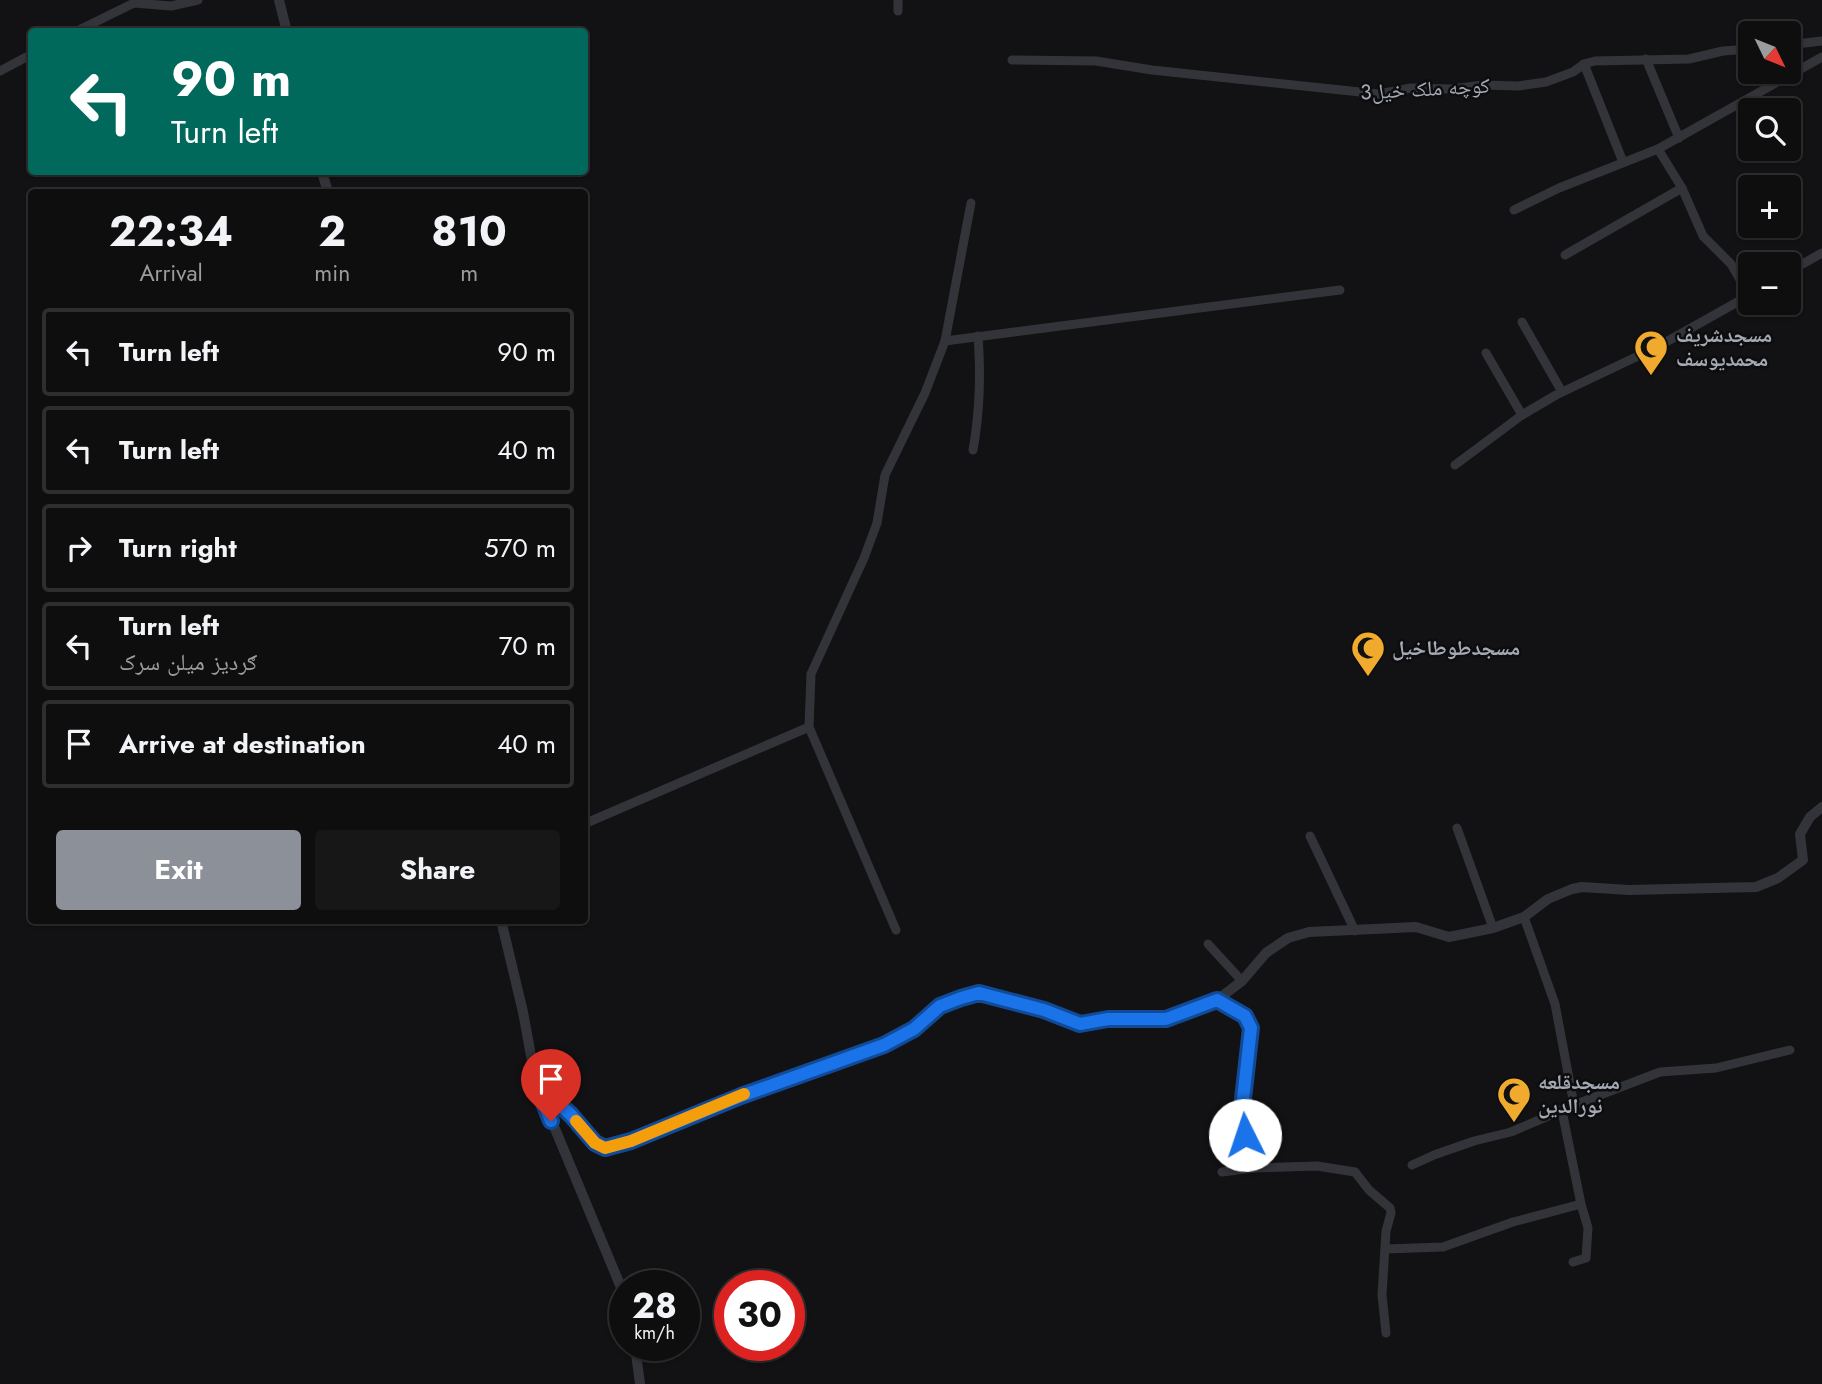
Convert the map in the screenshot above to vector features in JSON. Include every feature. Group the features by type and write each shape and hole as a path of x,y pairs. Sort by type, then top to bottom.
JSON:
{"street":[{"path":"83,28 134,3 171,6 198,0"},
{"path":"279,0 286,28"},
{"path":"898,0 898,11"},
{"path":"1801,43 1822,41"},
{"name":"کوچه ملک خیل3","path":"1012,60 1096,61 1152,70 1379,94 1411,88 1518,86 1546,82 1595,61 1689,59 1738,50"},
{"path":"0,71 28,56"},
{"path":"1514,210 1559,188 1658,149 1822,57"},
{"path":"1646,59 1679,138"},
{"path":"1584,64 1623,162"},
{"path":"1658,149 1682,188 1703,236 1731,264 1738,276"},
{"path":"1565,255 1682,188"},
{"path":"896,930 808,727 811,674 864,558 877,523 885,475 925,393 944,341 971,203"},
{"path":"1801,265 1822,253"},
{"path":"944,341 1340,290"},
{"path":"1455,465 1522,415 1562,392 1657,347 1738,301"},
{"path":"1522,323 1562,392"},
{"path":"973,450 979,420 981,380 978,336"},
{"path":"1486,353 1522,415"},
{"path":"588,822 808,727"},
{"path":"536,1083 571,1115 595,1143 605,1148 631,1141 741,1096 884,1045 914,1029 940,1006 970,995 979,993 1044,1010 1080,1024 1108,1019 1166,1019 1217,1000 1242,981 1266,953 1288,938 1309,932 1355,932 1416,927 1449,937 1493,928 1524,917 1548,899 1582,887 1629,890 1756,887 1779,878 1803,860 1800,834 1810,817 1822,807"},
{"path":"1457,828 1493,928"},
{"path":"1310,836 1355,932"},
{"path":"1524,917 1555,1004 1574,1105"},
{"path":"502,924 523,1012 536,1083 614,1270"},
{"path":"1208,944 1242,981"},
{"path":"1217,1000 1245,1016 1251,1028 1243,1099 1245,1135 1254,1168"},
{"path":"1412,1165 1464,1144 1511,1132 1660,1072 1716,1068 1790,1051"},
{"path":"1562,1111 1588,1228 1586,1258 1573,1262"},
{"path":"1222,1172 1317,1166 1355,1172 1369,1190 1390,1208 1391,1213 1386,1231 1382,1295 1386,1333"},
{"path":"1386,1249 1443,1247 1513,1222 1581,1205"},
{"path":"637,1361 640,1384"}],"slow traffic":[{"path":"576,1121 595,1143 605,1148 631,1141 744,1094"}],"place":[{"name":"مسجدشریف محمدیوسف","path":"1651,377"},
{"name":"مسجدطوطاخیل","path":"1368,678"},
{"name":"مسجدقلعه نورالدین","path":"1514,1124"}],"route":[{"path":"551,1121 536,1083 571,1115 595,1143 605,1148 631,1141 741,1096 884,1045 914,1029 940,1006 979,993 1044,1010 1080,1024 1108,1019 1166,1019 1217,1000 1245,1016 1251,1028 1243,1099 1245,1135"}]}
